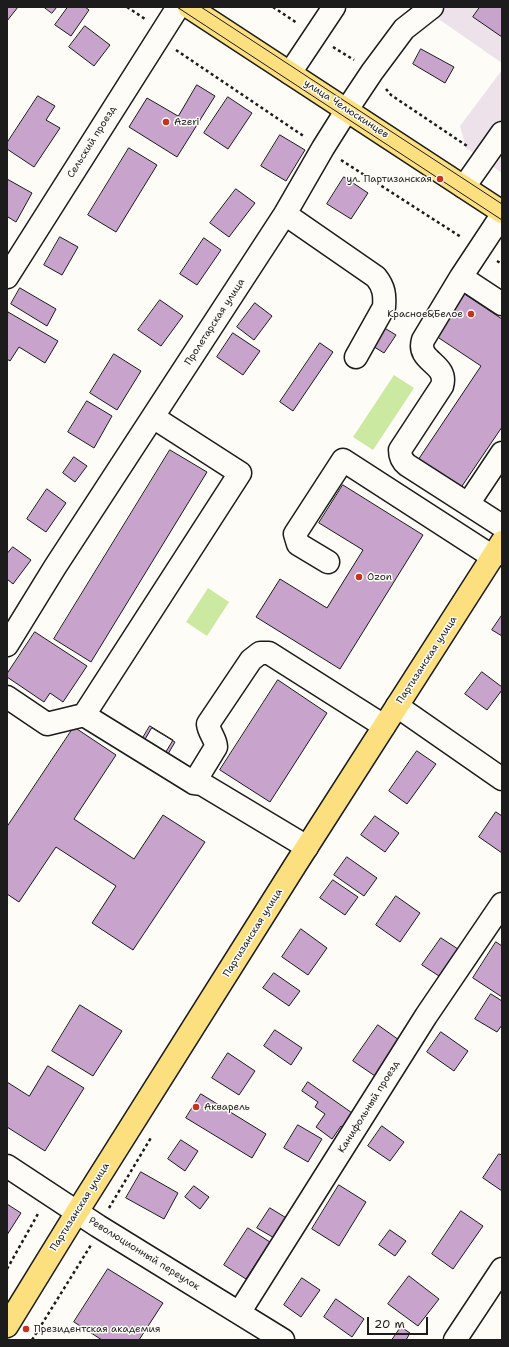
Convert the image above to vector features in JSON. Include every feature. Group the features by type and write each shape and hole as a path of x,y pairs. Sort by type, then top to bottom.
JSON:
{"main road":[{"name":"улица Челюскинцев","path":"189,7 464,187 502,214"},
{"name":"Партизанская улица","path":"7,1326 307,847 497,550"}],"street":[{"name":"Сельский проезд","path":"7,277 178,7"},
{"path":"290,72 334,7"},
{"name":"Пролетарская улица","path":"7,645 55,567 285,214 346,110 372,72 420,10"},
{"path":"464,187 502,133"},
{"path":"285,214 376,277 381,283 384,290 384,308 356,357"},
{"path":"502,214 461,277 422,344 424,353 442,371 442,386 400,450 402,459 407,465 470,492 502,526"},
{"path":"461,277 502,304"},
{"path":"7,697 47,724 84,715 240,474 154,417"},
{"path":"470,492 502,453"},
{"path":"328,562 298,544 295,534 343,460 497,550"},
{"path":"194,783 217,746 208,724 251,660 260,653 269,653 384,726"},
{"path":"397,706 502,779"},
{"path":"84,715 194,783 202,784 307,847"},
{"name":"Канифольный проезд","path":"239,1313 426,1016 502,904"},
{"name":"Революционный переулок","path":"7,1166 77,1212 283,1340"},
{"path":"455,1340 502,1269"}],"path":[{"path":"209,72 502,264"},
{"path":"7,1269 50,1194"}],"shaded area":[{"path":"445,7 502,7 502,63 437,18"},
{"path":"502,70 502,173 466,148 460,126"}],"green space":[{"path":"394,375 414,388 373,450 353,437"},
{"path":"208,588 229,602 207,636 186,622"}],"building":[{"path":"7,7 18,7 7,21"},
{"path":"44,7 57,7 52,13"},
{"path":"68,7 85,7 89,10 71,36 55,25"},
{"path":"480,7 502,7 502,37 473,17"},
{"path":"85,26 110,45 94,66 69,47"},
{"path":"421,49 454,67 445,83 413,64"},
{"name":"Azeri","path":"197,85 215,96 177,157 129,127 147,98 178,116"},
{"path":"38,96 55,106 46,120 60,128 34,167 7,149 7,143"},
{"path":"228,97 252,113 228,149 204,133"},
{"path":"280,135 305,150 286,181 261,166"},
{"path":"129,148 157,165 116,232 88,215"},
{"path":"344,177 368,193 351,219 327,204"},
{"path":"7,179 32,193 16,222 8,217 7,220"},
{"path":"236,189 255,203 229,237 210,223"},
{"path":"60,237 78,247 62,275 44,265"},
{"path":"204,238 221,250 197,285 180,274"},
{"path":"20,288 56,309 47,326 11,304"},
{"path":"460,291 502,319 502,427 460,489 418,460 481,366 436,336"},
{"path":"160,300 183,316 161,346 138,330"},
{"path":"255,303 272,316 254,340 237,327"},
{"path":"8,312 58,341 45,363 19,347 10,361 7,359"},
{"path":"383,327 396,335 384,353 371,345"},
{"path":"233,333 260,351 243,375 217,357"},
{"path":"320,343 333,352 293,411 280,402"},
{"path":"114,354 141,371 117,410 90,393"},
{"path":"87,401 112,416 94,448 68,432"},
{"path":"170,450 207,472 91,662 54,639"},
{"path":"74,457 87,466 75,482 63,473"},
{"path":"343,485 423,535 340,669 256,617 280,579 327,608 363,550 319,523"},
{"path":"47,489 66,503 46,532 27,519"},
{"path":"13,547 31,560 13,584 7,579 7,554"},
{"path":"502,615 502,636 492,630"},
{"path":"35,632 87,666 63,702 50,693 44,702 7,677 7,674"},
{"path":"482,672 502,687 502,690 487,710 465,694"},
{"path":"278,680 327,713 270,802 220,770"},
{"path":"150,726 173,740 161,760 138,746"},
{"path":"74,727 116,755 74,819 134,859 163,815 205,842 133,950 92,923 116,886 56,847 19,902 7,894 7,827"},
{"path":"152,728 175,742 164,761 141,747"},
{"path":"417,751 436,764 407,804 389,791"},
{"path":"496,812 502,816 502,853 479,837"},
{"path":"375,816 399,833 385,852 361,835"},
{"path":"347,857 377,878 364,896 334,875"},
{"path":"333,880 358,897 345,915 320,898"},
{"path":"396,896 420,913 400,942 376,925"},
{"path":"301,929 327,948 308,975 282,957"},
{"path":"441,938 458,949 439,976 422,965"},
{"path":"496,942 502,946 502,997 473,978"},
{"path":"274,973 300,991 289,1006 263,988"},
{"path":"491,994 502,1001 502,1025 497,1032 475,1019"},
{"path":"80,1005 122,1031 93,1076 52,1051"},
{"path":"378,1025 399,1040 375,1076 353,1061"},
{"path":"275,1030 302,1048 291,1065 264,1046"},
{"path":"441,1032 468,1051 454,1071 427,1052"},
{"path":"228,1053 255,1071 239,1095 212,1078"},
{"path":"48,1066 84,1088 45,1151 7,1127 7,1082 29,1096"},
{"path":"308,1082 355,1115 346,1129 341,1126 332,1139 316,1127 325,1114 315,1107 318,1102 302,1091"},
{"path":"201,1094 266,1134 252,1158 186,1118"},
{"path":"298,1125 322,1139 308,1162 284,1148"},
{"path":"382,1126 404,1142 390,1161 368,1146"},
{"path":"181,1140 198,1151 185,1171 168,1159"},
{"path":"499,1154 502,1155 502,1191 483,1178"},
{"path":"141,1172 178,1193 164,1219 126,1198"},
{"path":"339,1185 366,1202 339,1246 312,1229"},
{"path":"194,1186 209,1197 200,1209 185,1197"},
{"path":"7,1204 21,1213 7,1235"},
{"path":"270,1208 288,1219 276,1239 257,1228"},
{"path":"461,1211 483,1226 453,1269 432,1254"},
{"path":"248,1228 270,1242 246,1279 224,1265"},
{"path":"390,1230 406,1241 395,1256 379,1245"},
{"path":"108,1269 163,1303 139,1340 102,1340 74,1322"},
{"path":"409,1276 439,1299 418,1326 388,1304"},
{"path":"302,1278 320,1290 301,1317 284,1305"},
{"path":"336,1299 364,1319 352,1337 324,1317"},
{"path":"401,1327 410,1333 406,1340 392,1340"}],"tram line":[{"path":"177,7 502,220"},
{"path":"201,7 502,204"}],"place":[{"name":"Azeri","path":"166,122"},
{"name":"ул. Партизанская","path":"440,179"},
{"name":"Красное&Белое","path":"471,314"},
{"name":"Ozon","path":"359,577"},
{"name":"Акварель","path":"196,1107"},
{"name":"Президентская академия","path":"26,1329"}]}
